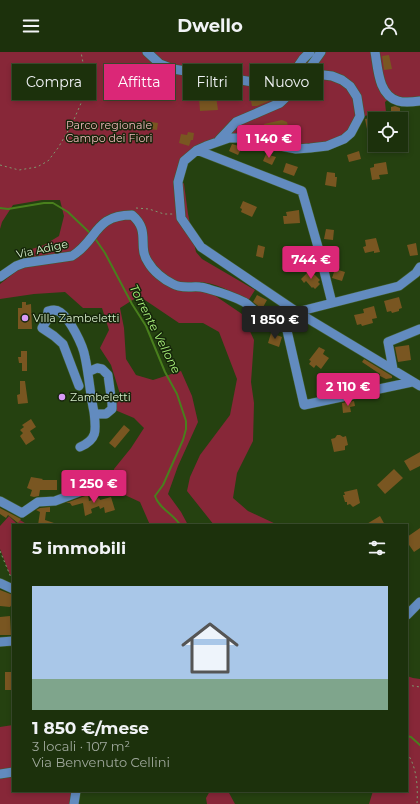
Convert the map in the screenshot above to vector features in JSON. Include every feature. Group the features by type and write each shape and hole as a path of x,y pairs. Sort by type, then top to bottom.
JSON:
{"street":[{"path":"147,52 160,64 173,69 250,82"},
{"path":"300,64 310,52"},
{"path":"218,141 236,122 280,103 304,80 311,66 321,52"},
{"path":"376,52 382,88 388,95 397,101 420,101"},
{"path":"323,75 332,76 342,80 350,86 357,97 360,116 351,133 344,139 327,146 296,149 242,138 228,138 197,150 184,161 178,182 181,218 200,248 297,312 416,384"},
{"path":"197,150 302,191 332,303"},
{"name":"Via Adige","path":"0,277 16,266 24,263 72,256 88,242 96,229 108,219 121,215 132,215 138,220 142,227 145,257 147,262 152,268 173,284 178,286 200,287 212,290 244,303 264,316 270,317 290,311 297,312 399,286 416,273 420,267"},
{"path":"79,386 62,344 54,336 42,328 47,320 48,311 59,311 68,319 85,356 91,401 94,412 95,429 94,437 90,442 80,447"},
{"path":"283,313 304,405 416,384"},
{"path":"393,370 388,342 420,329"},
{"path":"88,372 97,368 106,372 108,375 111,392 112,409 101,415 94,412"},
{"path":"0,501 22,513 38,502 55,501 95,486"},
{"path":"0,583 12,589"},
{"path":"408,614 420,602"},
{"path":"0,642 12,641"},
{"path":"0,774 12,772"},
{"path":"74,804 76,792"}],"path":[{"path":"0,165 19,170 37,167 48,161 58,148 72,124 85,94 84,68 81,52"},
{"path":"136,208 149,209 164,214 181,214"},
{"path":"0,551 12,580"},
{"path":"408,685 420,687"},
{"path":"408,754 416,775 417,804"}],"green space":[{"name":"Parco regionale Campo dei Fiori","path":"0,52 420,52 420,98 405,99 393,95 385,102 386,112 368,112 368,115 364,116 333,142 292,145 257,134 235,134 214,139 177,173 184,184 188,214 196,252 202,259 255,290 248,301 216,285 195,282 242,314 254,340 251,382 254,403 253,441 237,473 233,498 248,511 276,524 213,524 187,491 190,477 200,455 230,415 237,379 219,332 203,323 179,323 139,296 120,308 124,328 126,359 136,375 153,380 181,371 192,396 198,422 178,466 168,494 187,524 150,524 140,502 112,489 114,469 131,448 144,428 134,418 115,410 120,394 111,365 100,348 109,330 102,308 83,308 65,292 34,294 0,299 0,284 18,270 32,249 44,245 59,236 64,216 60,200 42,200 13,205 2,222 0,229"},
{"path":"9,516 17,524 12,524 12,575 10,575 0,549 0,526"},
{"path":"20,520 26,524 17,524"},
{"path":"408,676 420,679 420,804 369,804 373,792 408,792"},
{"path":"12,725 12,769 0,771 0,727"},
{"path":"12,775 12,792 73,793 71,804 0,804 0,777"},
{"path":"209,792 229,792 235,804 207,804 206,798"}],"building":[{"path":"389,55 392,69 384,70 382,56"},
{"path":"199,100 217,100 218,110 200,111"},
{"path":"251,100 272,100 257,106 252,106"},
{"path":"395,106 400,108 400,112 391,112 391,107"},
{"path":"368,118 368,129 367,129 365,119"},
{"path":"282,120 287,122 289,130 287,133 281,136 280,134 277,135 276,133 273,134 272,132 267,134 264,124"},
{"path":"145,121 158,123 157,130 144,128"},
{"path":"188,132 194,133 193,140 191,140 189,146 179,143 181,134 187,135"},
{"path":"232,144 242,147 238,155 229,151"},
{"path":"359,151 361,159 349,162 347,155"},
{"path":"266,154 276,157 272,165 263,161"},
{"path":"386,162 388,174 379,175 380,179 372,180 370,168 374,167 374,164"},
{"path":"286,163 298,167 294,176 283,172"},
{"path":"327,172 335,173 335,177 337,177 336,187 325,185"},
{"path":"243,201 257,207 252,217 241,212 242,209 240,208"},
{"path":"299,210 300,223 284,224 283,216 287,216 286,212"},
{"path":"326,229 334,230 333,240 324,239"},
{"path":"376,238 380,252 374,253 374,251 365,253 363,247 366,246 365,240"},
{"path":"416,243 418,255 410,256 407,245"},
{"path":"258,245 265,247 263,258 256,256"},
{"path":"335,269 345,272 342,281 332,278"},
{"path":"307,273 310,276 313,273 320,280 318,282 320,284 315,289 313,287 312,288 306,281 304,283 301,279"},
{"path":"257,295 267,300 262,309 253,302"},
{"path":"399,297 402,308 399,309 399,311 392,313 391,311 387,312 384,301"},
{"name":"Villa Zambeletti","path":"22,302 26,302 26,305 31,304 32,329 18,329 18,308 22,308"},
{"path":"374,306 377,318 372,319 373,323 362,326 361,324 357,325 354,315 364,313 363,309"},
{"path":"271,333 282,337 279,347 268,343"},
{"path":"409,345 411,360 398,362 395,347"},
{"path":"319,347 325,350 323,354 329,358 321,369 316,365 314,368 309,364 311,361 309,360"},
{"path":"21,351 27,351 27,371 22,371 22,363 19,363 18,357 21,357"},
{"path":"364,359 392,376 392,378 386,379 380,376 380,374 362,362"},
{"path":"20,381 25,381 28,403 18,404 17,395 20,394"},
{"path":"354,401 355,406 350,407 351,412 343,413 342,403"},
{"path":"31,419 36,427 30,431 35,439 26,445 20,436 23,433 20,430 24,427 22,425"},
{"path":"124,425 130,430 115,448 109,443"},
{"path":"337,435 343,437 346,436 348,445 345,446 345,450 334,452 331,439 335,438"},
{"path":"420,452 420,466 410,471 404,461"},
{"path":"394,469 403,478 385,494 377,485"},
{"path":"31,477 43,479 42,480 57,480 57,490 40,490 39,496 30,496 32,490 27,488"},
{"path":"357,489 360,503 353,507 350,504 347,505 343,495 345,495 344,492"},
{"path":"88,495 89,501 111,497 115,510 105,513 104,507 100,509 99,506 91,509 92,513 85,516 83,503 72,506 70,503 66,503"},
{"path":"50,507 50,512 46,512 45,520 57,524 38,524 40,512 36,510"},
{"path":"0,508 21,519 18,523 8,515 6,518 0,514"},
{"path":"380,516 384,524 367,524"},
{"path":"420,528 420,548 414,552 408,543 408,536"},
{"path":"0,590 12,595 12,604 10,607 0,606"},
{"path":"10,616 11,635 0,635 0,617"},
{"path":"5,672 12,672 12,690 5,690"}],"waterway":[{"name":"Torrente Vellone","path":"0,208 8,209 53,203 68,212 91,234"},
{"name":"Torrente Vellone","path":"94,237 105,253 132,304 146,326 165,372 177,394 186,421 186,429 183,440 163,485 155,496 163,508 179,524"},
{"name":"Torrente Vellone","path":"408,736 420,745"}],"place":[{"name":"Villa Zambeletti","path":"25,318"},
{"name":"Zambeletti","path":"62,397"}]}
